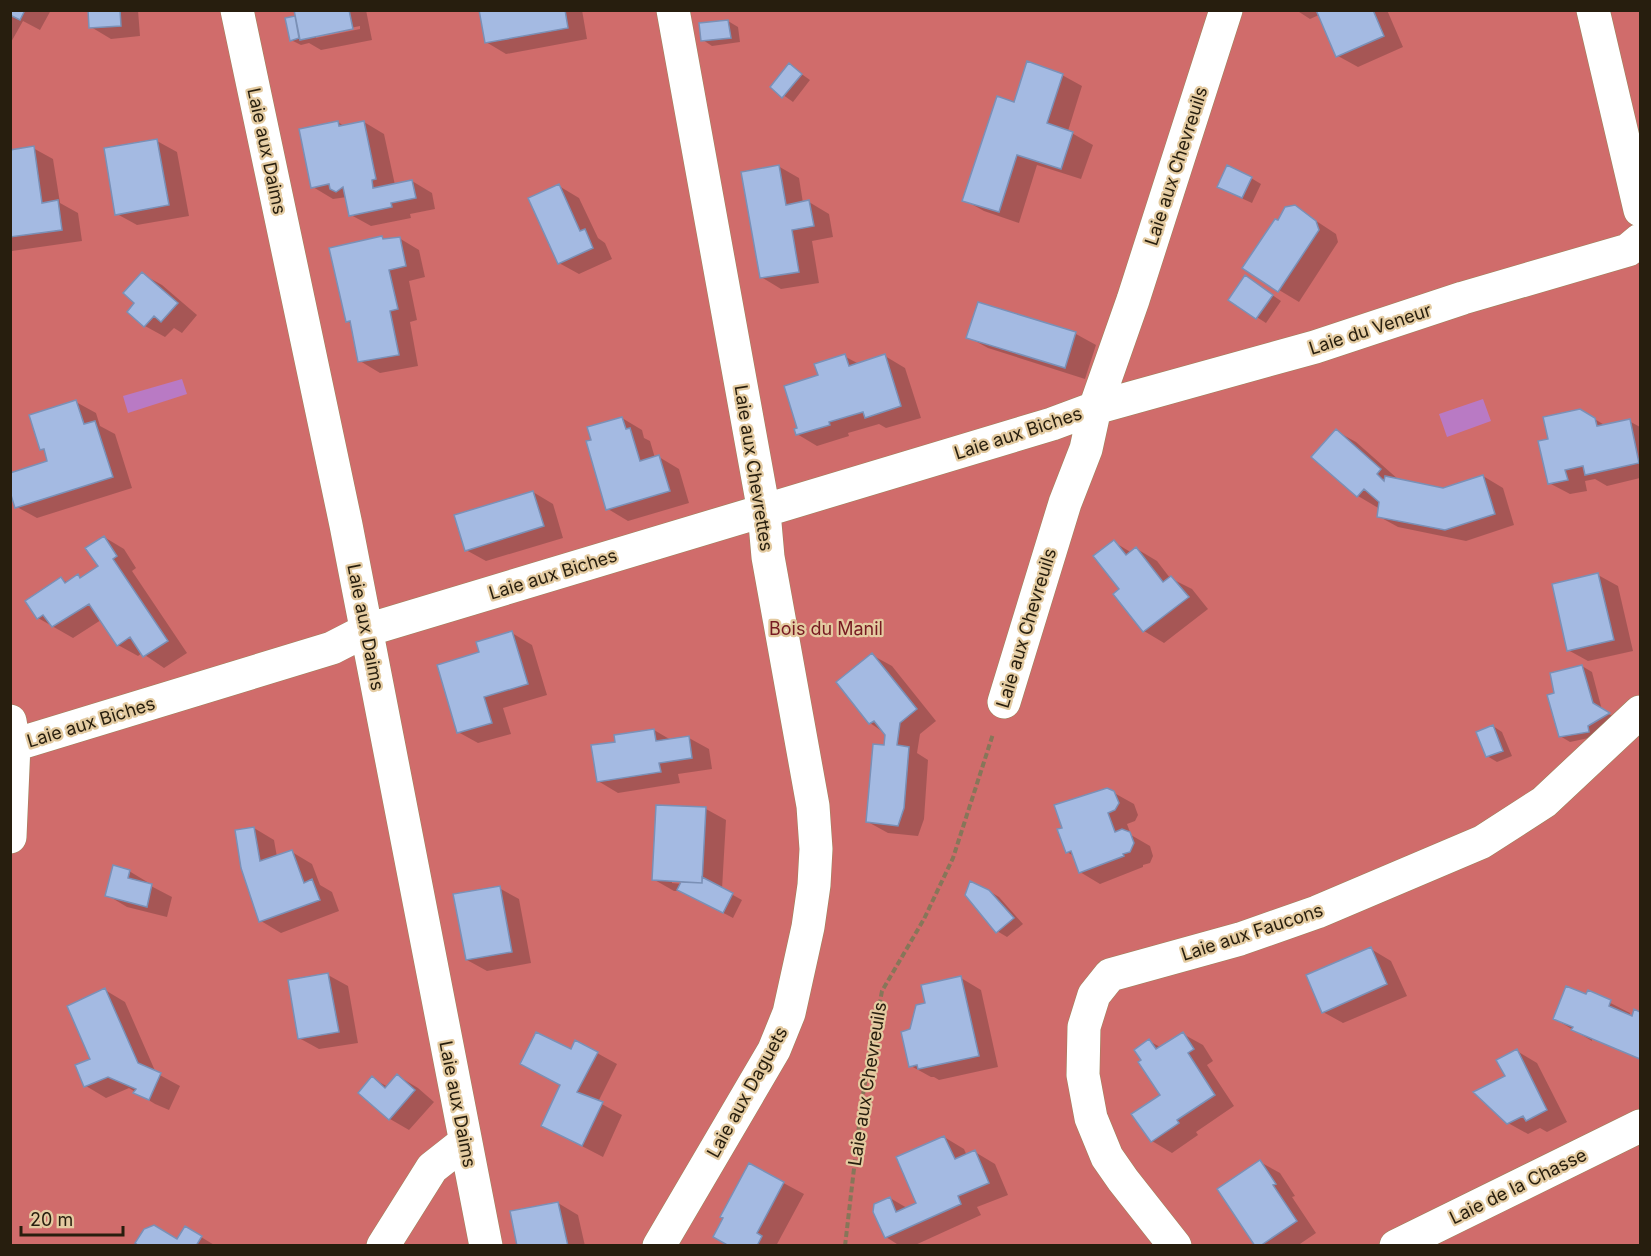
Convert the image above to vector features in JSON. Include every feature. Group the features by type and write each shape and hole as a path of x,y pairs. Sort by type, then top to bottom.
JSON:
{"street":[{"name":"Laie aux Daims","path":"237,10 367,630 486,1245"},
{"name":"Laie aux Chevrettes","path":"673,10 764,512 768,557 813,806 816,849 808,927"},
{"name":"Laie aux Chevreuils","path":"1004,702 1065,504 1086,449 1095,408 1133,300 1226,10"},
{"path":"1593,10 1641,210"},
{"name":"Laie du Veneur","path":"1095,408 1315,347 1463,298 1628,250 1641,240"},
{"name":"Laie aux Biches","path":"12,733 332,648 367,630 687,533 764,512 1052,424 1095,408"},
{"name":"Laie aux Faucons","path":"1175,1245 1107,1157 1091,1118 1083,1076 1084,1027 1094,995 1110,975 1240,939 1317,912 1482,842 1544,802 1641,712"},
{"path":"10,837 12,733"},
{"name":"Laie aux Daguets","path":"659,1245 774,1050 789,1012 808,927"},
{"name":"Laie de la Chasse","path":"1396,1245 1641,1126"},
{"path":"384,1245 432,1168 465,1142"}],"path":[{"name":"Laie aux Chevreuils","path":"845,1245 862,1100 882,991 924,919 953,858 1004,702"}],"green space":[{"name":"Bois du Manil","path":"11,11 1640,11 1640,1245 11,1245"}],"shaded area":[{"path":"182,379 187,394 128,413 123,396"},
{"path":"1483,399 1491,421 1447,437 1439,414"}],"building":[{"path":"10,10 25,10 20,20 10,15"},
{"path":"88,10 120,10 121,26 89,28"},
{"path":"294,10 349,10 353,29 300,40"},
{"path":"479,10 565,10 568,28 485,43"},
{"path":"1316,10 1373,10 1384,36 1336,57"},
{"path":"295,16 299,38 290,41 285,18"},
{"path":"728,20 731,38 701,41 699,23"},
{"path":"1027,61 1063,74 1047,123 1073,132 1061,169 1017,155 999,212 962,201 997,96 1014,102"},
{"path":"789,63 802,74 782,98 770,87"},
{"path":"338,121 339,126 364,121 376,179 372,180 373,188 412,180 416,198 391,203 392,207 349,216 343,187 336,192 330,189 329,184 311,188 299,129"},
{"path":"157,139 169,205 115,215 104,148"},
{"path":"34,146 42,203 58,200 62,230 10,237 10,150"},
{"path":"779,165 786,205 809,200 814,226 792,230 799,272 760,278 741,172"},
{"path":"1227,165 1252,177 1242,198 1217,187"},
{"path":"559,184 580,231 585,229 593,248 558,264 528,198"},
{"path":"1295,205 1316,221 1319,230 1278,292 1242,268 1285,207"},
{"path":"382,236 383,239 400,237 406,266 389,270 398,309 390,311 399,355 358,362 350,321 346,322 329,248"},
{"path":"142,272 178,303 161,322 154,316 144,327 127,312 134,303 123,293"},
{"path":"1245,275 1273,295 1256,319 1228,300"},
{"path":"978,302 1076,332 1065,368 966,338"},
{"path":"845,354 849,366 885,354 901,406 865,418 863,412 796,435 794,429 797,428 784,386 818,375 814,364"},
{"path":"76,400 84,424 95,421 113,477 15,508 10,492 10,473 47,461 44,449 40,450 29,415"},
{"path":"1580,409 1595,418 1597,426 1630,419 1639,463 1585,475 1583,466 1565,470 1568,480 1548,484 1538,441 1548,439 1543,417"},
{"path":"622,417 626,429 630,428 640,461 659,455 670,491 606,510 586,441 591,440 587,427"},
{"path":"1336,429 1381,469 1377,474 1384,481 1385,476 1443,488 1483,475 1495,514 1445,530 1377,517 1379,502 1364,489 1357,497 1311,457"},
{"path":"533,491 544,526 465,551 454,515"},
{"path":"104,536 117,556 113,559 168,641 143,657 130,637 117,646 89,604 52,627 43,615 37,619 25,601 61,577 65,583 78,574 80,578 98,566 85,548"},
{"path":"1114,540 1126,555 1136,547 1163,582 1171,576 1189,597 1143,632 1113,594 1119,589 1093,556"},
{"path":"1598,573 1614,640 1567,651 1552,584"},
{"path":"512,631 528,684 484,697 492,723 457,733 437,665 479,652 476,642"},
{"path":"872,653 917,709 900,723 897,745 909,747 904,808 898,826 866,822 873,744 884,745 885,735 874,721 869,724 836,682"},
{"path":"1582,665 1593,703 1610,713 1588,726 1589,732 1559,737 1547,695 1554,693 1550,673"},
{"path":"1493,725 1503,751 1486,757 1476,732"},
{"path":"654,729 656,741 689,736 692,758 659,763 661,772 597,782 591,745 615,742 614,735"},
{"path":"1107,788 1114,791 1119,803 1115,810 1108,813 1115,832 1122,829 1130,832 1134,843 1130,852 1123,854 1124,856 1079,873 1071,851 1066,853 1057,829 1062,828 1054,805"},
{"path":"656,805 706,807 702,883 652,880"},
{"path":"254,827 260,861 292,850 304,883 312,879 320,900 259,922 241,868 235,830"},
{"path":"113,865 130,870 128,878 152,884 147,907 105,896"},
{"path":"702,877 733,893 723,913 677,890 681,882 702,883"},
{"path":"970,881 989,890 1014,918 996,933 965,895"},
{"path":"500,886 512,952 466,960 453,894"},
{"path":"1371,947 1387,984 1322,1013 1306,975"},
{"path":"328,973 339,1032 298,1039 288,980"},
{"path":"961,976 979,1056 918,1069 917,1065 909,1067 901,1032 910,1029 916,1005 925,1003 921,985"},
{"path":"1566,986 1586,994 1588,990 1611,1000 1609,1006 1632,1016 1634,1009 1640,1012 1640,1059 1571,1030 1573,1027 1553,1019"},
{"path":"105,988 138,1063 161,1073 149,1100 133,1093 136,1089 108,1077 84,1087 75,1065 90,1059 67,1006"},
{"path":"536,1032 571,1049 575,1040 598,1052 577,1092 603,1102 582,1146 541,1126 560,1085 520,1064"},
{"path":"1183,1032 1194,1049 1188,1053 1215,1095 1177,1120 1179,1123 1151,1142 1131,1114 1160,1095 1138,1062 1141,1060 1134,1050 1149,1039 1156,1049"},
{"path":"1517,1049 1547,1110 1526,1121 1523,1116 1507,1124 1473,1092 1505,1076 1496,1060"},
{"path":"397,1074 415,1090 389,1120 358,1093 372,1076 385,1088"},
{"path":"944,1136 955,1159 975,1150 989,1183 958,1196 961,1204 885,1238 873,1212 874,1204 890,1197 896,1212 916,1203 896,1157"},
{"path":"1260,1160 1276,1184 1273,1185 1297,1221 1260,1246 1255,1246 1217,1189"},
{"path":"749,1163 784,1182 757,1233 762,1236 757,1246 729,1246 713,1237 723,1218 720,1217"},
{"path":"558,1202 568,1246 517,1246 510,1211"},
{"path":"154,1225 177,1239 185,1226 202,1236 196,1246 139,1246 135,1243 144,1229"}]}
